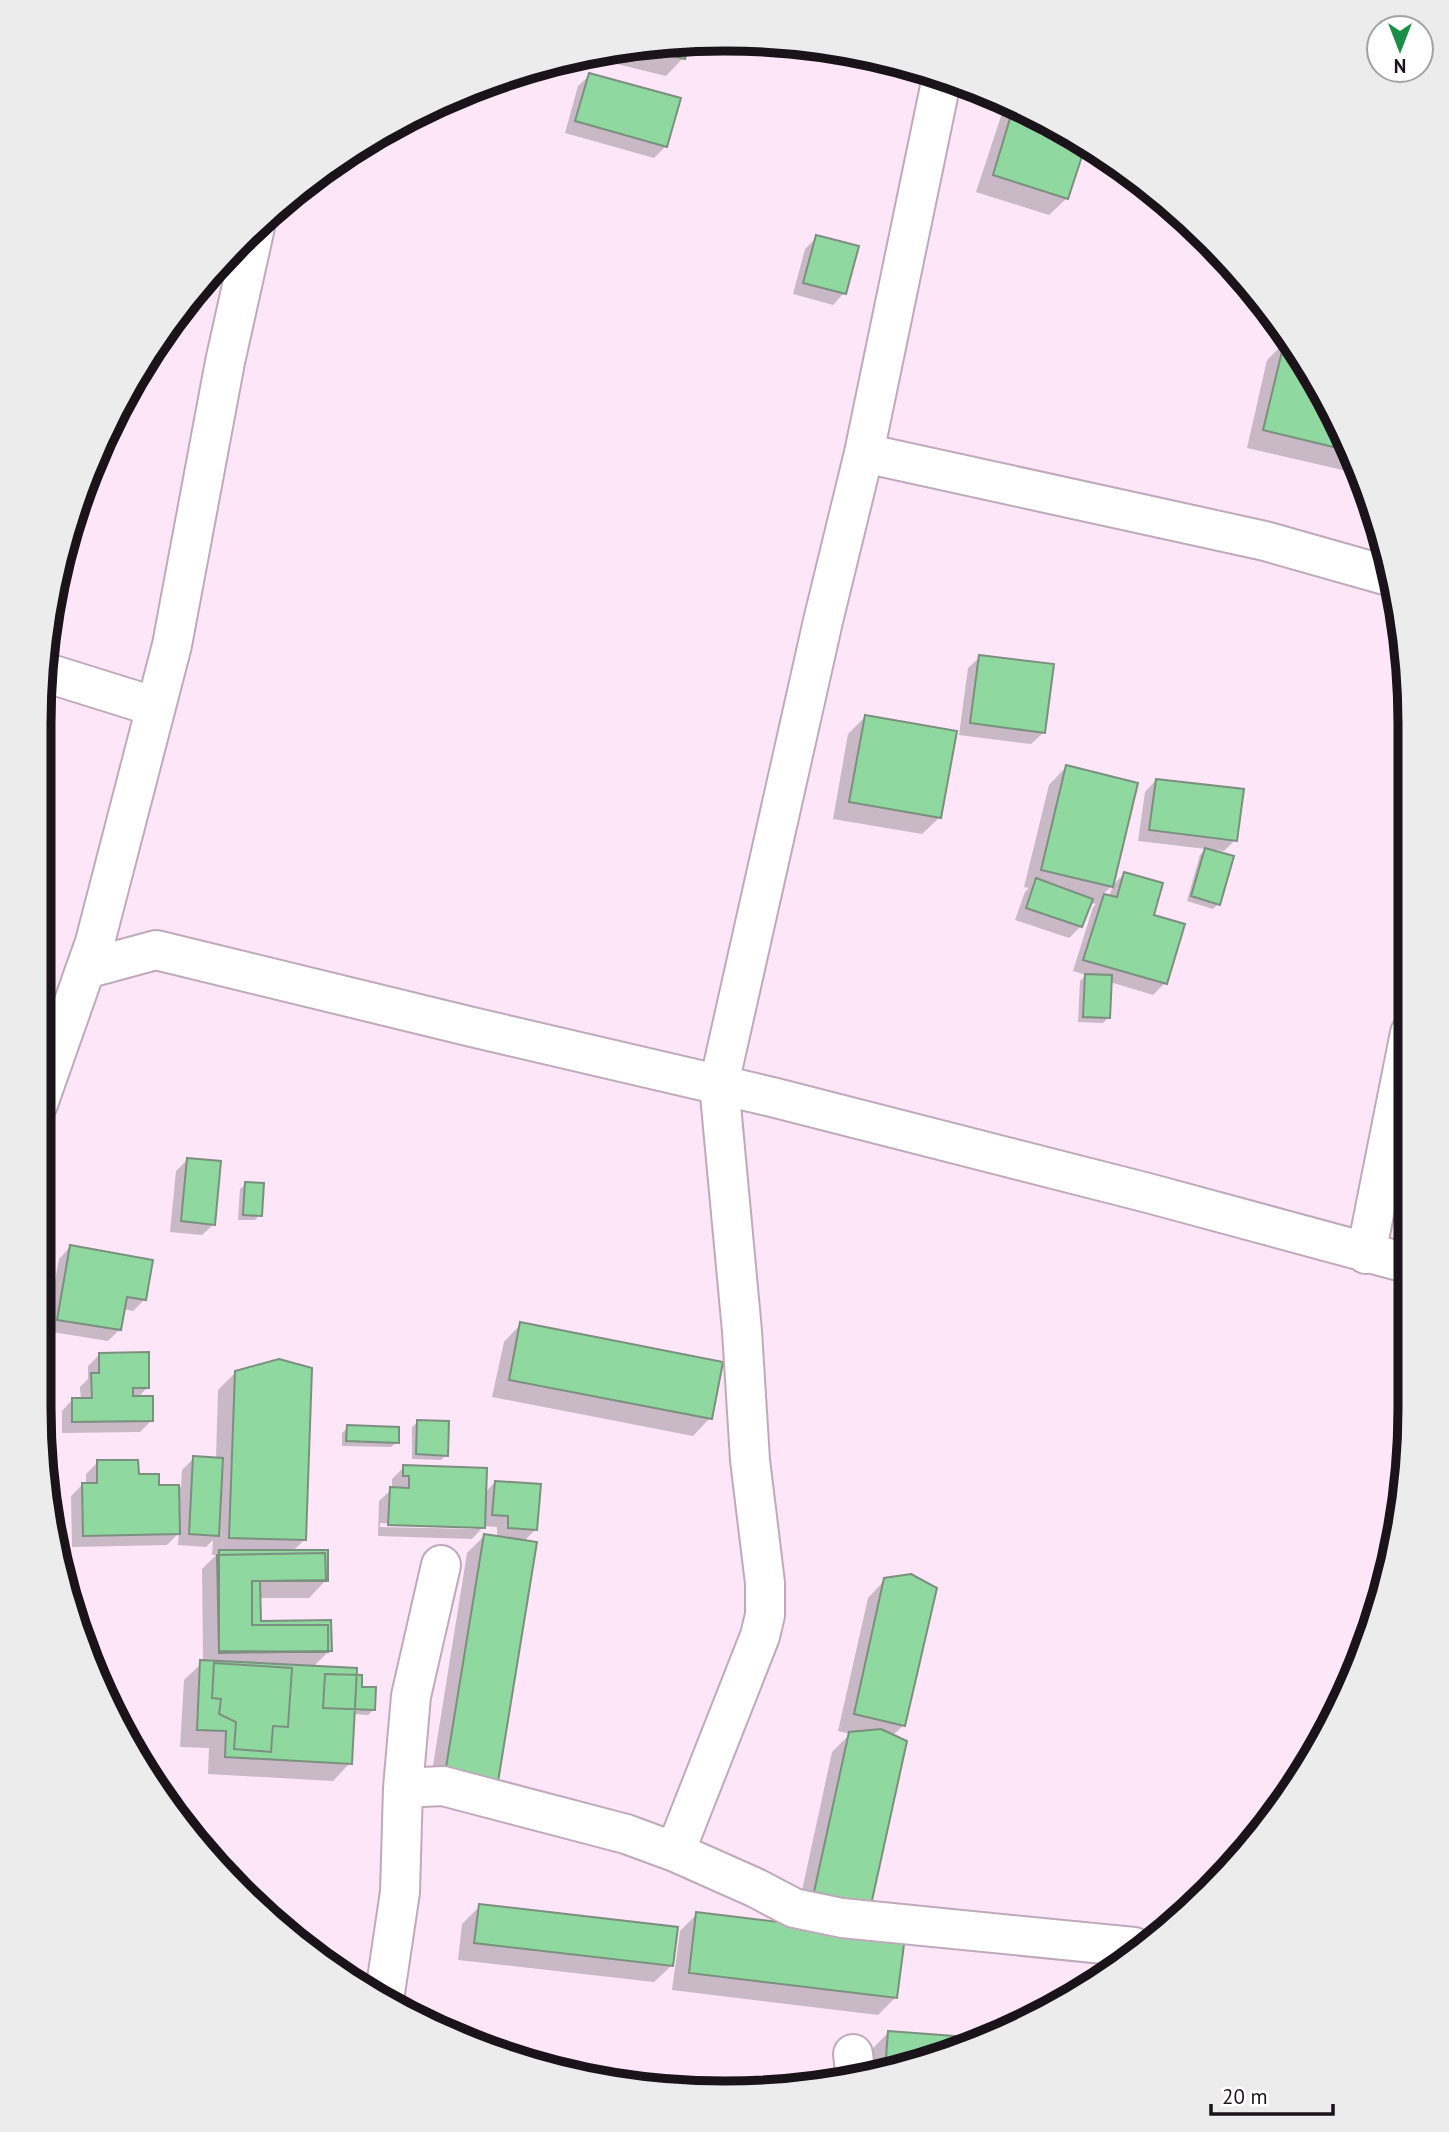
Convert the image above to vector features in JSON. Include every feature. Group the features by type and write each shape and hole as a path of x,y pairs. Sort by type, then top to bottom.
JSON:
{"street":[{"path":"675,1852 760,1636 765,1615 765,1583 750,1460 742,1331 719,1084 820,635 864,453 940,87"},
{"path":"51,1067 96,942 172,645 225,362 251,245"},
{"path":"864,453 1265,541 1381,574"},
{"path":"53,675 156,707"},
{"path":"86,969 156,950 719,1084 1148,1193 1398,1261"},
{"path":"1366,1254 1398,1093"},
{"path":"386,1989 400,1892 403,1788 411,1696 440,1565"},
{"path":"403,1788 443,1786 626,1833 756,1888 794,1908 842,1918 1129,1946"}],"building":[{"path":"687,52 685,59 664,54"},
{"path":"589,73 681,98 667,147 575,121"},
{"path":"1011,115 1083,154 1068,199 993,175"},
{"path":"816,235 859,246 846,294 803,283"},
{"path":"1283,347 1308,388 1339,448 1263,430"},
{"path":"979,655 1054,664 1045,733 970,723"},
{"path":"865,715 957,731 941,818 849,802"},
{"path":"1066,765 1138,783 1113,887 1041,870"},
{"path":"1156,779 1244,789 1237,841 1149,830"},
{"path":"51,846 54,846 51,875"},
{"path":"1205,848 1234,856 1220,905 1191,896"},
{"path":"1124,872 1163,883 1154,915 1185,924 1167,984 1083,960 1104,894 1117,897"},
{"path":"1036,878 1093,899 1082,927 1026,908"},
{"path":"1085,974 1112,975 1110,1018 1083,1017"},
{"path":"187,1158 221,1161 215,1225 181,1221"},
{"path":"245,1182 264,1183 262,1216 243,1215"},
{"path":"70,1245 153,1260 146,1300 127,1297 121,1330 57,1320"},
{"path":"520,1322 723,1362 712,1419 509,1380"},
{"path":"149,1352 149,1388 133,1388 133,1396 153,1396 153,1421 72,1422 72,1398 92,1398 91,1373 99,1373 99,1353"},
{"path":"279,1359 312,1368 306,1540 229,1538 235,1371"},
{"path":"417,1420 449,1421 448,1456 416,1454"},
{"path":"347,1425 399,1427 399,1443 346,1441"},
{"path":"193,1456 223,1458 219,1536 189,1534"},
{"path":"97,1460 138,1460 139,1474 159,1474 159,1485 179,1485 180,1534 83,1536 82,1483 97,1483"},
{"path":"403,1465 487,1468 485,1528 388,1525 390,1487 409,1488 409,1476 403,1476"},
{"path":"495,1481 541,1484 537,1530 508,1528 508,1516 492,1515"},
{"path":"484,1534 537,1542 496,1794 443,1786"},
{"path":"219,1550 328,1550 328,1581 252,1581 252,1625 328,1625 328,1652 219,1651"},
{"path":"325,1553 326,1580 260,1581 261,1621 331,1620 332,1651 219,1653 217,1555"},
{"path":"911,1574 937,1588 905,1726 854,1714 884,1578"},
{"path":"200,1660 357,1668 352,1764 225,1757 226,1731 197,1730"},
{"path":"214,1663 292,1668 288,1727 273,1726 271,1752 234,1749 236,1722 219,1714 221,1699 212,1698"},
{"path":"325,1674 362,1675 362,1687 376,1687 375,1710 323,1708"},
{"path":"881,1729 907,1741 871,1905 814,1892 849,1732"},
{"path":"479,1904 678,1927 673,1966 474,1943"},
{"path":"696,1912 905,1937 897,1998 689,1973"},
{"path":"888,2031 964,2037 941,2045 886,2061"}]}
